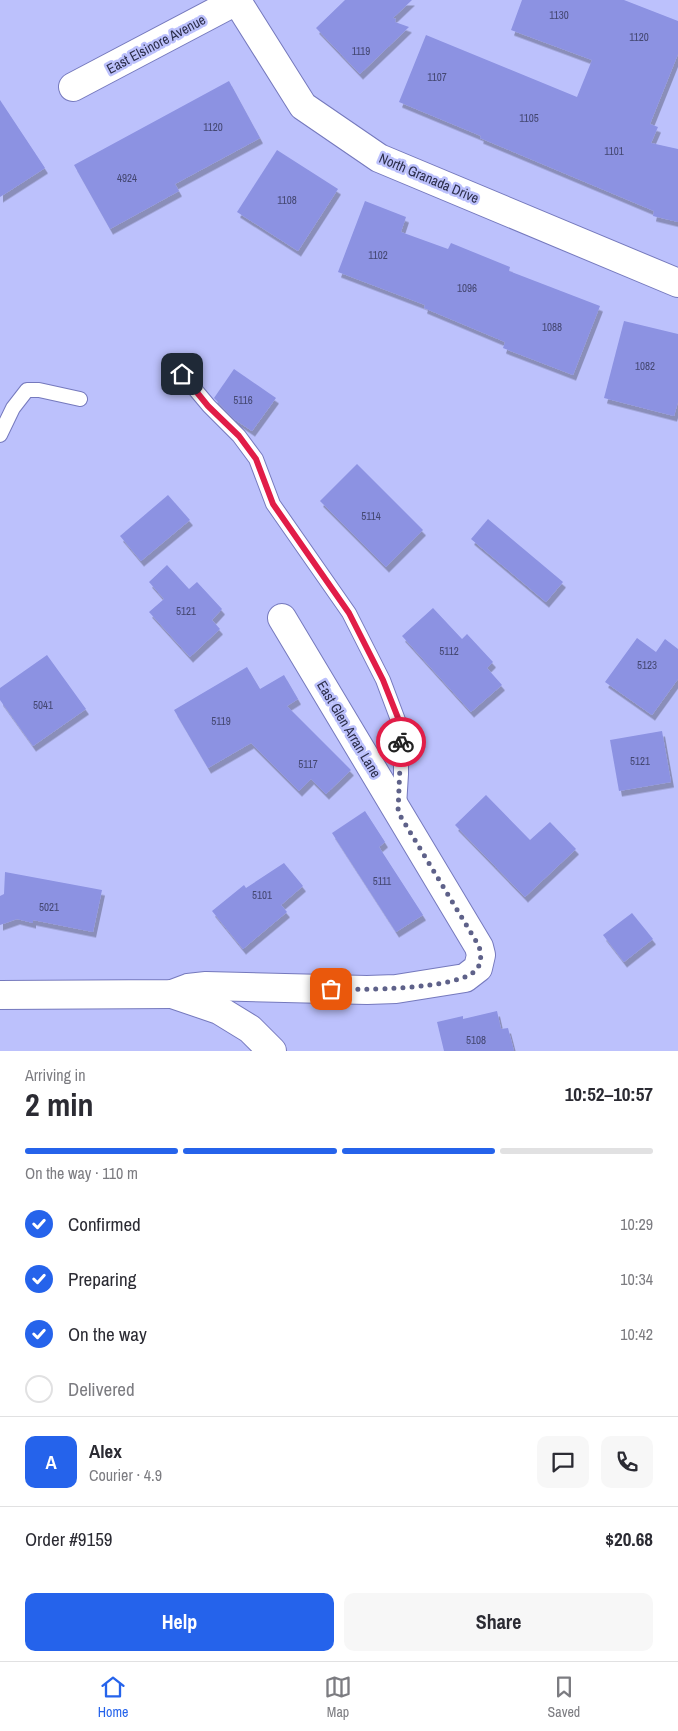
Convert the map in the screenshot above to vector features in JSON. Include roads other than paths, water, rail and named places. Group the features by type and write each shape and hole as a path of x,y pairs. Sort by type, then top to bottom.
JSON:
{"street":[{"name":"East Elsinore Avenue","path":"73,87 238,0"},
{"name":"North Granada Drive","path":"238,0 303,106 379,158 678,283"},
{"name":"East Glen Arran Lane","path":"0,996 172,994 188,988 206,986 396,989 457,980 472,974 478,968 480,962 479,946 282,618"},
{"path":"172,994 219,1010 250,1029 272,1051"}],"lane":[{"path":"182,374 208,406 239,436 256,459 273,504 349,613 383,680 402,728 398,812"},
{"path":"0,435 13,408 28,390 39,390 80,399"}]}
